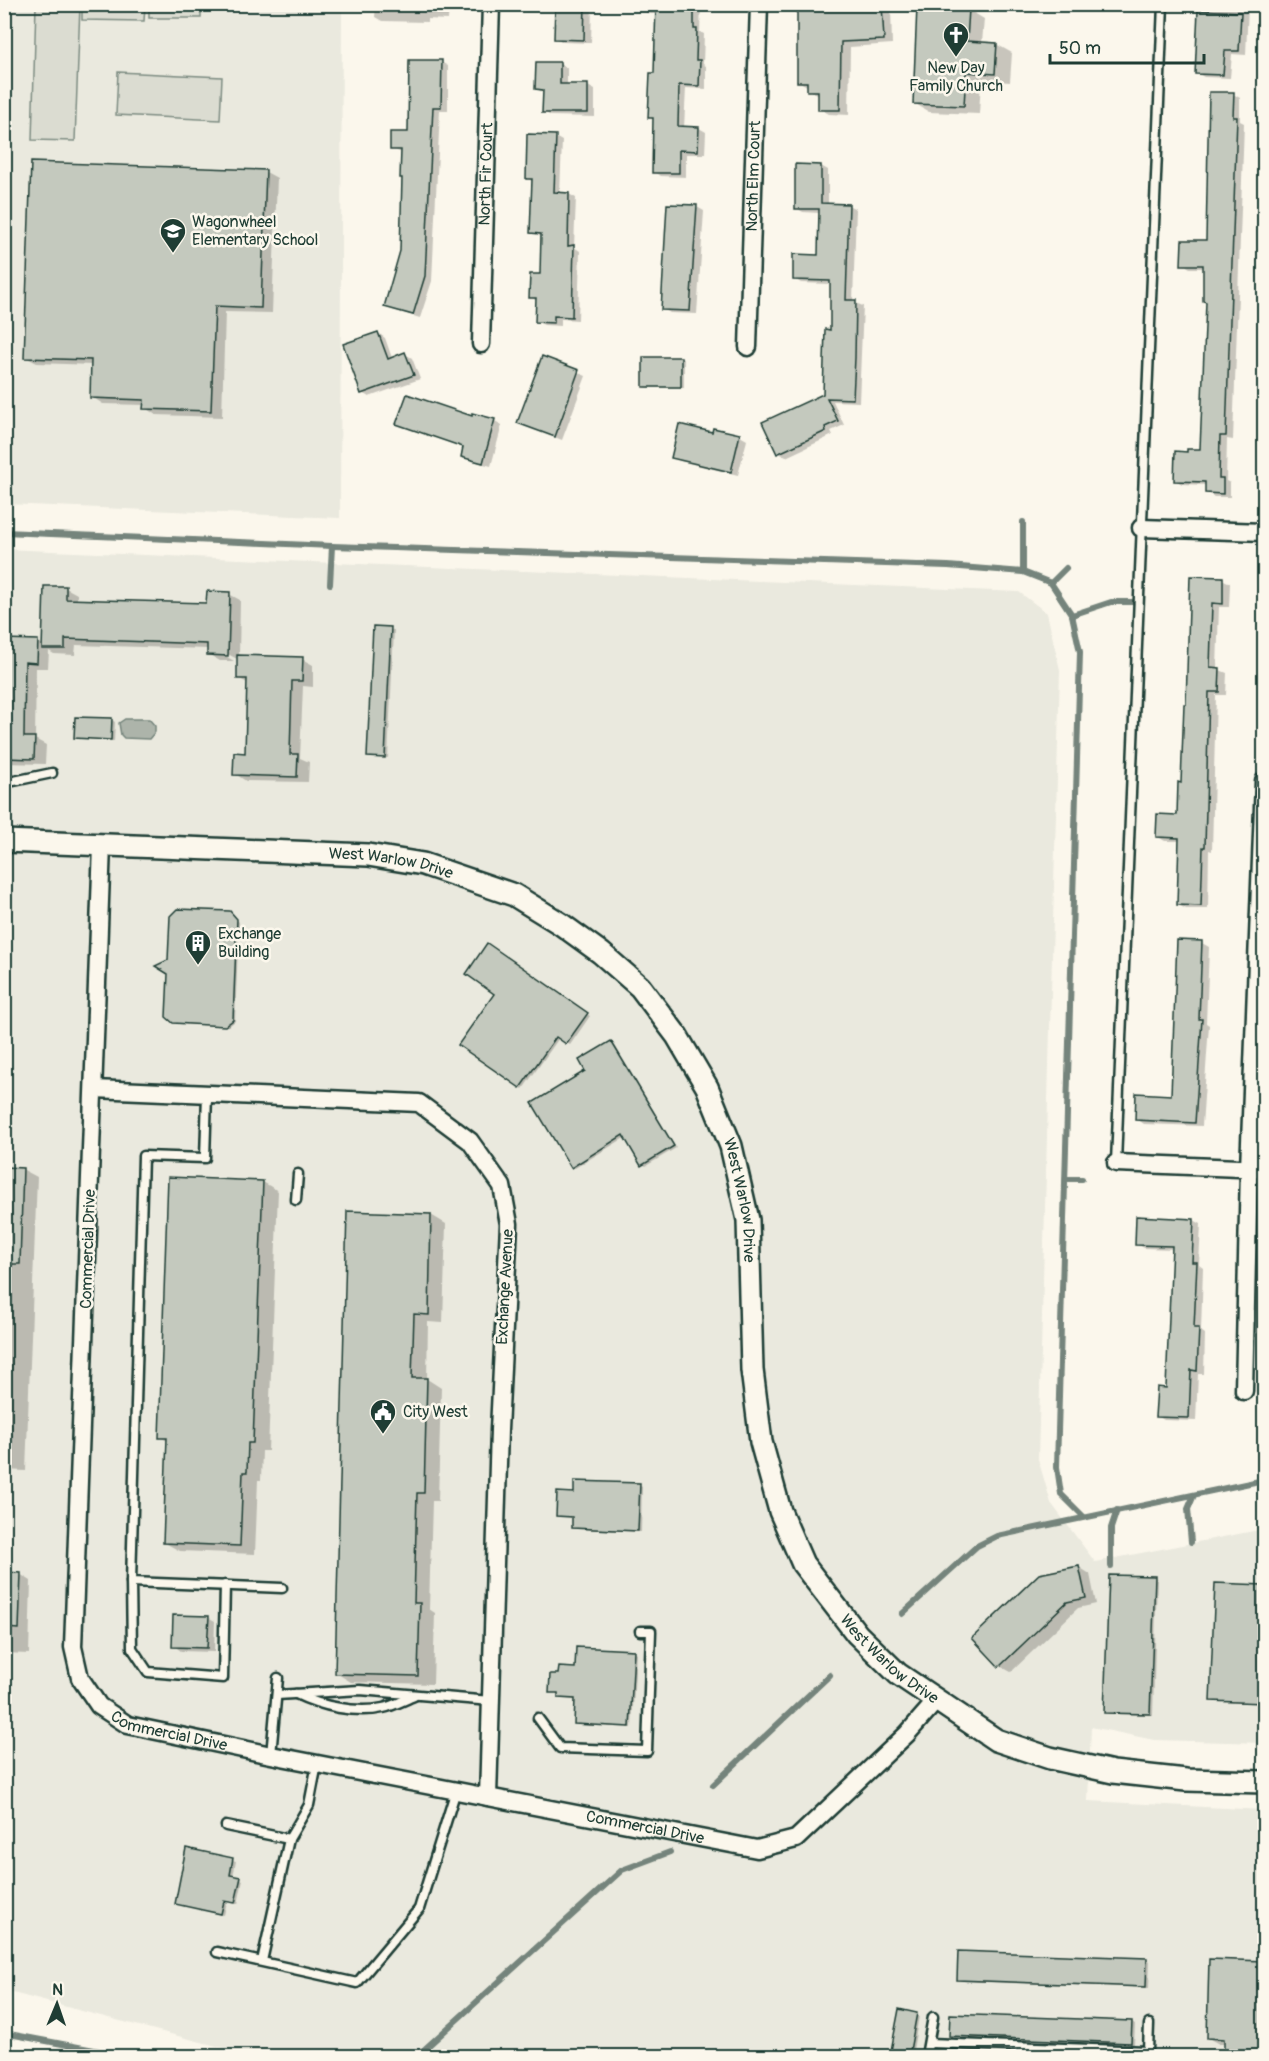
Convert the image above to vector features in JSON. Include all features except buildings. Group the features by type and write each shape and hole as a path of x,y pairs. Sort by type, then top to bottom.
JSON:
{"street":[{"name":"North Fir Court","path":"481,344 491,4"},
{"name":"North Elm Court","path":"748,347 759,4"},
{"path":"1141,528 1264,532"},
{"path":"1244,1391 1257,1168 1264,781"},
{"name":"West Warlow Drive","path":"4,841 368,855 423,864 514,895 602,953 640,987 677,1036 707,1087 730,1146 748,1220 752,1370 761,1442 780,1511 803,1564 857,1634 898,1674 996,1740 1050,1758 1113,1772 1186,1780 1264,1782"},
{"name":"Commercial Drive","path":"102,844 74,1647 80,1678 99,1706 128,1725 757,1849 796,1839 907,1734 936,1701"},
{"name":"Exchange Avenue","path":"94,1089 419,1103 470,1141 502,1186 509,1224 499,1430 488,1797"},
{"path":"1116,1163 1257,1168"}],"lane":[{"path":"1116,1163 1163,4"},
{"path":"4,781 52,773"},
{"path":"207,1094 205,1158 143,1156 130,1582 132,1648 148,1672 223,1678 225,1586"},
{"path":"296,1200 298,1174"},
{"path":"130,1582 282,1588"},
{"path":"538,1718 560,1748 647,1751 651,1631 640,1630"},
{"path":"271,1755 278,1678"},
{"path":"277,1695 360,1690 491,1701"},
{"path":"294,1693 312,1702 346,1709 383,1708 417,1695"},
{"path":"262,1961 289,1839 309,1805 317,1764"},
{"path":"217,1952 357,1983 419,1909 456,1790"},
{"path":"226,1826 289,1839"},
{"path":"926,2056 933,2017"},
{"path":"928,2043 1102,2053 1148,2051 1149,2024"},
{"path":"992,2046 999,2056"},
{"path":"1044,2048 1050,2056"}],"shaded area":[{"name":"Wagonwheel Elementary School","path":"5,5 342,5 340,518 5,504"},
{"path":"36,5 80,5 75,141 32,140"},
{"path":"82,5 145,5 144,21 82,20"},
{"path":"149,5 201,5 201,18 149,18"},
{"path":"118,72 222,77 220,120 116,115"},
{"path":"4,549 1019,592 1047,613 1060,670 1038,1459 1051,1503 1095,1562 1264,1529 1264,1743 1154,1740 1091,1727 1088,1801 1264,1810 1264,2056 255,2056 5,1991"},
{"path":"125,719 149,719 155,726 155,732 149,739 124,738 121,735 119,723"}],"waterway":[{"path":"1023,522 1023,572"},
{"path":"4,532 332,546 948,566 1023,572 1051,583 1072,615 1080,652 1057,1467 1061,1494 1084,1517"},
{"path":"330,584 332,546"},
{"path":"1051,583 1066,568"},
{"path":"1072,615 1111,602 1132,602"},
{"path":"1066,1179 1082,1179"},
{"path":"902,1614 977,1546 997,1536 1264,1480"},
{"path":"1191,1542 1188,1509 1194,1495"},
{"path":"1111,1566 1111,1528 1117,1510"},
{"path":"713,1785 830,1675"},
{"path":"417,2056 622,1870 670,1852"},
{"path":"4,2033 126,2056"}],"place":[{"name":"New Day Family Church","path":"956,58"},
{"name":"Wagonwheel Elementary School","path":"173,254"},
{"name":"Exchange Building","path":"198,966"},
{"name":"City West","path":"383,1435"}]}
